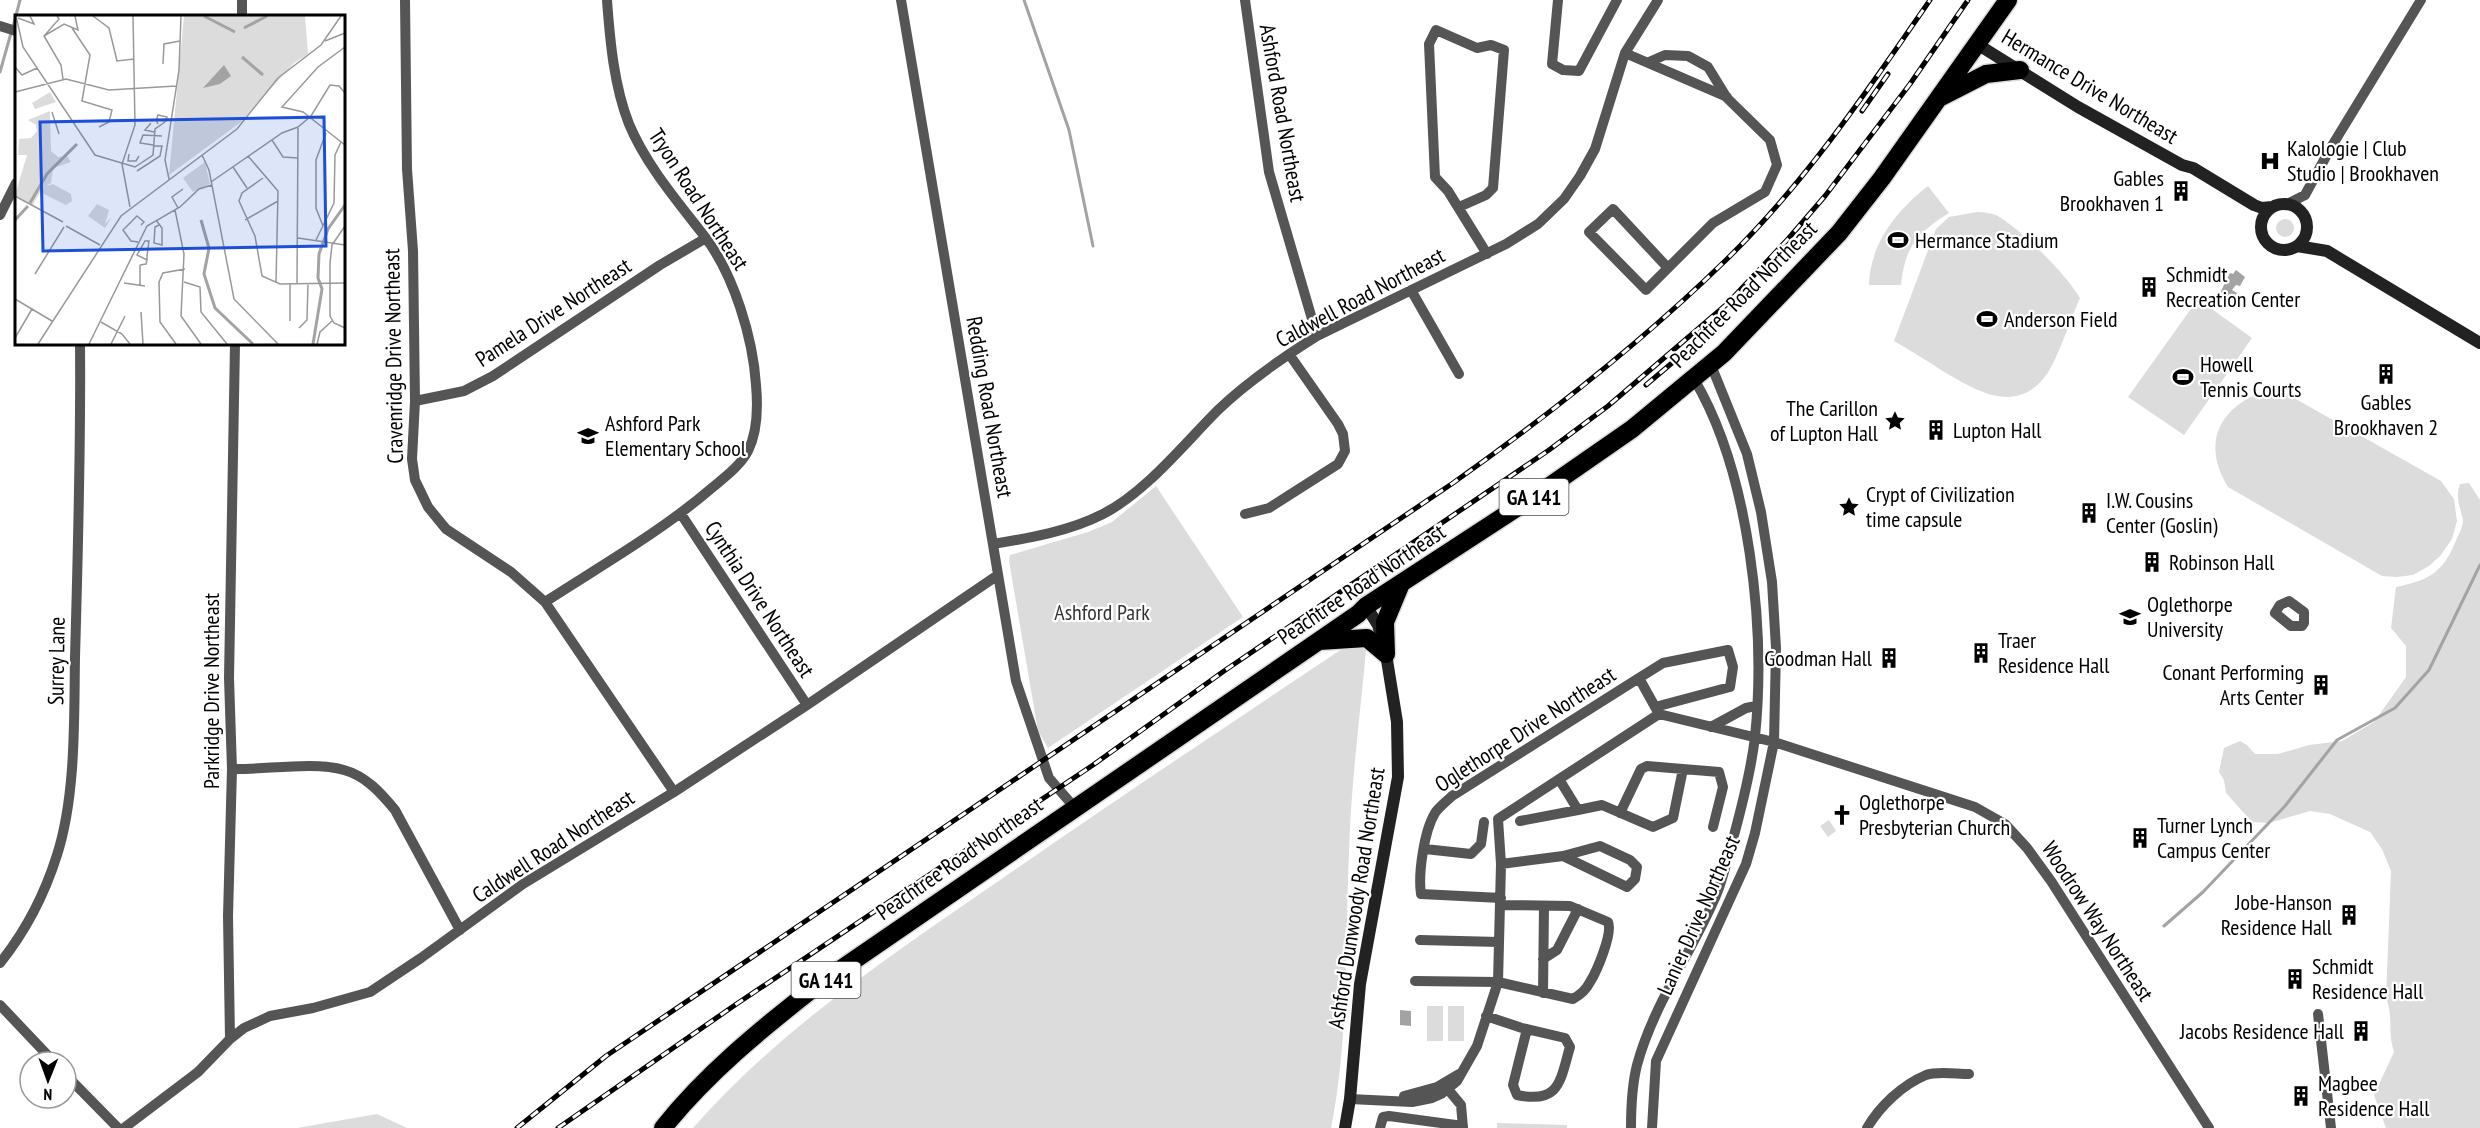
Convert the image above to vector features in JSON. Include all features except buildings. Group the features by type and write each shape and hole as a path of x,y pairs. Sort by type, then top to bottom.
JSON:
{"highway":[{"name":"Peachtree Road Northeast","path":"663,1128 758,1031 815,987 1318,642 1366,606 1400,586 1632,429 1711,365 1839,233 1882,178 2008,0"},
{"path":"1939,97 1986,74 2020,70"},
{"path":"1386,654 1385,622 1400,586"},
{"path":"1318,642 1367,638 1386,654"}],"street":[{"name":"Cravenridge Drive Northeast","path":"405,0 407,170 413,251 415,401 412,459 415,480 428,507 446,529 511,572 545,602 674,792"},
{"name":"Tryon Road Northeast","path":"545,602 681,514 732,471 747,451 755,427 758,404 750,340 729,279 706,238 644,153 629,124 612,53 607,0"},
{"name":"Redding Road Northeast","path":"901,0 1016,681 1049,778 1075,808"},
{"name":"Ashford Road Northeast","path":"1245,0 1269,172 1317,336"},
{"path":"1558,0 1552,64 1563,70 1579,71 1617,0"},
{"name":"Caldwell Road Northeast","path":"993,544 1083,523 1105,513 1148,480 1247,384 1289,354 1317,336 1487,254 1538,224 1564,199 1580,176 1594,149 1625,53 1658,0"},
{"path":"2288,204 2301,212 2305,195 2330,149 2421,0"},
{"path":"0,26 15,31"},
{"path":"1459,207 1486,195 1493,188 1504,50 1491,45 1477,48 1436,30 1429,44 1435,177 1459,207 1487,254"},
{"name":"Hermance Drive Northeast","path":"1977,44 2078,107 2182,165 2193,168 2254,205 2262,208 2288,204"},
{"path":"1625,53 1727,98"},
{"path":"1653,64 1665,55 1688,56 1708,68 1727,98 1770,140 1777,165 1765,192 1713,223 1668,268 1646,290 1589,232 1613,209 1668,268"},
{"name":"Hermance Drive Northeast","path":"2182,165 2190,174 2250,211 2260,225 2264,240 2276,249 2283,250 2297,246 2327,251 2480,343"},
{"path":"0,214 15,185"},
{"path":"2288,204 2305,195"},
{"path":"2260,225 2266,212 2272,207"},
{"name":"Hermance Drive Northeast","path":"2301,212 2305,218 2307,232 2321,250"},
{"path":"2297,246 2307,232"},
{"name":"Pamela Drive Northeast","path":"415,401 464,391 493,376 660,265 706,238"},
{"path":"1411,290 1459,374"},
{"name":"Surrey Lane","path":"0,963 17,942 36,905 57,856 66,820 73,748 80,345"},
{"name":"Parkridge Drive Northeast","path":"230,1039 228,916 232,769 229,678 235,345"},
{"path":"1245,514 1269,508 1338,464 1345,451 1343,434 1338,424 1289,354"},
{"name":"Lanier Drive Northeast","path":"1652,1128 1656,1061 1746,864 1755,833 1774,742 1776,648 1769,559 1761,512 1747,454 1711,365"},
{"name":"Lanier Drive Northeast","path":"1631,1128 1636,1066 1649,1030 1715,899 1740,812 1755,738 1757,619 1741,508 1723,440 1709,404 1694,379"},
{"name":"Cynthia Drive Northeast","path":"681,514 807,705"},
{"name":"Caldwell Road Northeast","path":"124,1128 198,1072 244,1028 270,1016 314,1008 370,992 533,878 674,792 998,575"},
{"name":"Ashford Dunwoody Road Northeast","path":"1345,1128 1350,1099 1361,974 1398,777 1397,722 1386,654 1378,626 1366,606"},
{"name":"Oglethorpe Drive Northeast","path":"1393,1101 1413,1106 1427,1106 1442,1101 1451,1093 1476,1046 1498,982 1501,901 1498,819 1657,710 1730,687 1732,667 1728,650 1663,663 1452,796 1436,813 1428,830 1419,881 1422,894 1501,901 1544,906 1570,906 1608,922 1610,927 1590,983 1581,994 1573,999 1498,982 1415,981"},
{"name":"Oglethorpe Drive Northeast","path":"1639,678 1657,710"},
{"path":"1711,727 1756,706"},
{"path":"1657,710 1711,727 1774,742"},
{"path":"1737,733 1736,727 1740,712"},
{"name":"Woodrow Way Northeast","path":"1774,742 1975,807 2005,824 2027,848 2051,881 2209,1128"},
{"path":"1620,813 1641,769 1647,766 1719,772 1723,787 1713,826"},
{"path":"232,769 318,767 344,770 365,780 381,793 395,810 460,930"},
{"path":"1521,821 1602,805 1653,827 1673,818 1683,769"},
{"path":"1559,779 1578,810"},
{"path":"1425,849 1472,854 1481,844 1484,822"},
{"path":"1501,864 1563,856 1600,846 1630,860 1637,867 1635,879 1627,887 1563,856"},
{"path":"1543,993 1544,906"},
{"path":"1544,959 1557,950 1578,909"},
{"path":"1420,940 1499,942"},
{"path":"0,1005 43,1050"},
{"path":"2318,1014 2331,1128"},
{"path":"1486,1016 1565,1038 1570,1047 1559,1086 1546,1096 1532,1098 1517,1095 1515,1090 1514,1085 1527,1029"},
{"name":"Oglethorpe Drive Northeast","path":"1350,1099 1412,1102 1432,1098 1449,1088 1462,1073"},
{"path":"1867,1128 1876,1112 1899,1092 1928,1074 1969,1074"},
{"path":"78,1087 118,1128"},
{"path":"1380,1128 1383,1117 1389,1116 1463,1127 1461,1106 1451,1093"}],"green space":[{"name":"Hermance Stadium","path":"1928,186 1949,213 1929,227 1914,242 1906,261 1901,285 1869,285 1874,256 1887,230 1905,206"},
{"name":"Anderson Field","path":"1977,212 1996,215 2018,230 2054,265 2080,298 2047,374 2035,387 2022,394 2009,397 1995,396 1968,385 1894,341 1936,229 1949,217"},
{"path":"2285,219 2291,222 2294,228 2291,234 2285,237 2279,234 2276,228 2279,222"},
{"name":"Howell Tennis Courts","path":"2198,299 2252,338 2184,435 2128,397"},
{"path":"2266,391 2285,393 2441,481 2454,499 2457,521 2452,539 2440,556 2429,566 2413,575 2382,576 2228,487 2216,456 2219,428 2236,406"},
{"path":"2469,483 2480,500 2480,1128 2386,1128 2374,1095 2394,1052 2386,998 2391,871 2382,849 2370,832 2330,814 2310,811 2269,823 2252,822 2226,793 2224,780 2219,772 2224,748 2240,741 2255,754 2278,754 2309,745 2342,741 2374,722 2406,677 2406,646 2391,628 2396,587 2427,577 2441,567 2447,559 2463,520 2458,498 2460,484"},
{"name":"Ashford Park","path":"1156,486 1243,617 1048,748 1038,731 1009,561 1010,555 1088,532 1112,522"},
{"path":"1360,637 1367,639 1350,825 1344,1025 1331,1128 693,1128 763,1057 880,964 1092,817"},
{"path":"1829,820 1836,831 1828,837 1820,826"},
{"path":"1427,1006 1443,1006 1443,1041 1427,1041"},
{"path":"1448,1006 1464,1006 1464,1041 1448,1041"},
{"path":"377,1114 407,1128 297,1128"},
{"path":"1497,1123 1567,1125 1567,1128 1497,1128"}],"shaded area":[{"path":"2236,270 2245,277 2240,286 2236,285 2232,290 2237,293 2231,303 2219,295 2230,273 2233,274"},
{"path":"1400,1010 1411,1011 1411,1026 1400,1025"}],"waterway":[{"path":"16,15 20,0"},
{"path":"1024,0 1069,130 1093,246"},
{"path":"13,27 15,19"},
{"path":"0,72 11,33"},
{"path":"2164,926 2203,892 2285,806 2337,740 2395,708 2429,670 2480,565"}],"railway":[{"path":"517,1128 606,1056 1453,483 1594,377 1726,260 1782,200 1834,135 1930,0"},
{"path":"558,1128 735,1005 1093,765 1224,671 1549,450 1608,406 1727,304 1788,239 1825,196 1910,84 1968,0"},
{"path":"1862,111 1888,74"},
{"path":"1646,385 1692,346"}],"place":[{"name":"Kalologie | Club Studio | Brookhaven","path":"2270,161"},
{"name":"Gables Brookhaven 1","path":"2181,191"},
{"name":"Hermance Stadium","path":"1898,240"},
{"name":"Schmidt Recreation Center","path":"2149,287"},
{"name":"Anderson Field","path":"1987,319"},
{"name":"Gables Brookhaven 2","path":"2386,374"},
{"name":"Howell Tennis Courts","path":"2183,377"},
{"name":"The Carillon of Lupton Hall","path":"1895,421"},
{"name":"Lupton Hall","path":"1936,430"},
{"name":"Ashford Park Elementary School","path":"588,436"},
{"name":"Crypt of Civilization time capsule","path":"1849,507"},
{"name":"I.W. Cousins Center (Goslin)","path":"2089,513"},
{"name":"Robinson Hall","path":"2152,562"},
{"name":"Oglethorpe University","path":"2130,617"},
{"name":"Traer Residence Hall","path":"1981,653"},
{"name":"Goodman Hall","path":"1889,658"},
{"name":"Conant Performing Arts Center","path":"2321,685"},
{"name":"Oglethorpe Presbyterian Church","path":"1842,815"},
{"name":"Turner Lynch Campus Center","path":"2140,838"},
{"name":"Jobe-Hanson Residence Hall","path":"2349,915"},
{"name":"Schmidt Residence Hall","path":"2295,979"},
{"name":"Jacobs Residence Hall","path":"2361,1031"},
{"name":"Magbee Residence Hall","path":"2301,1096"}]}
